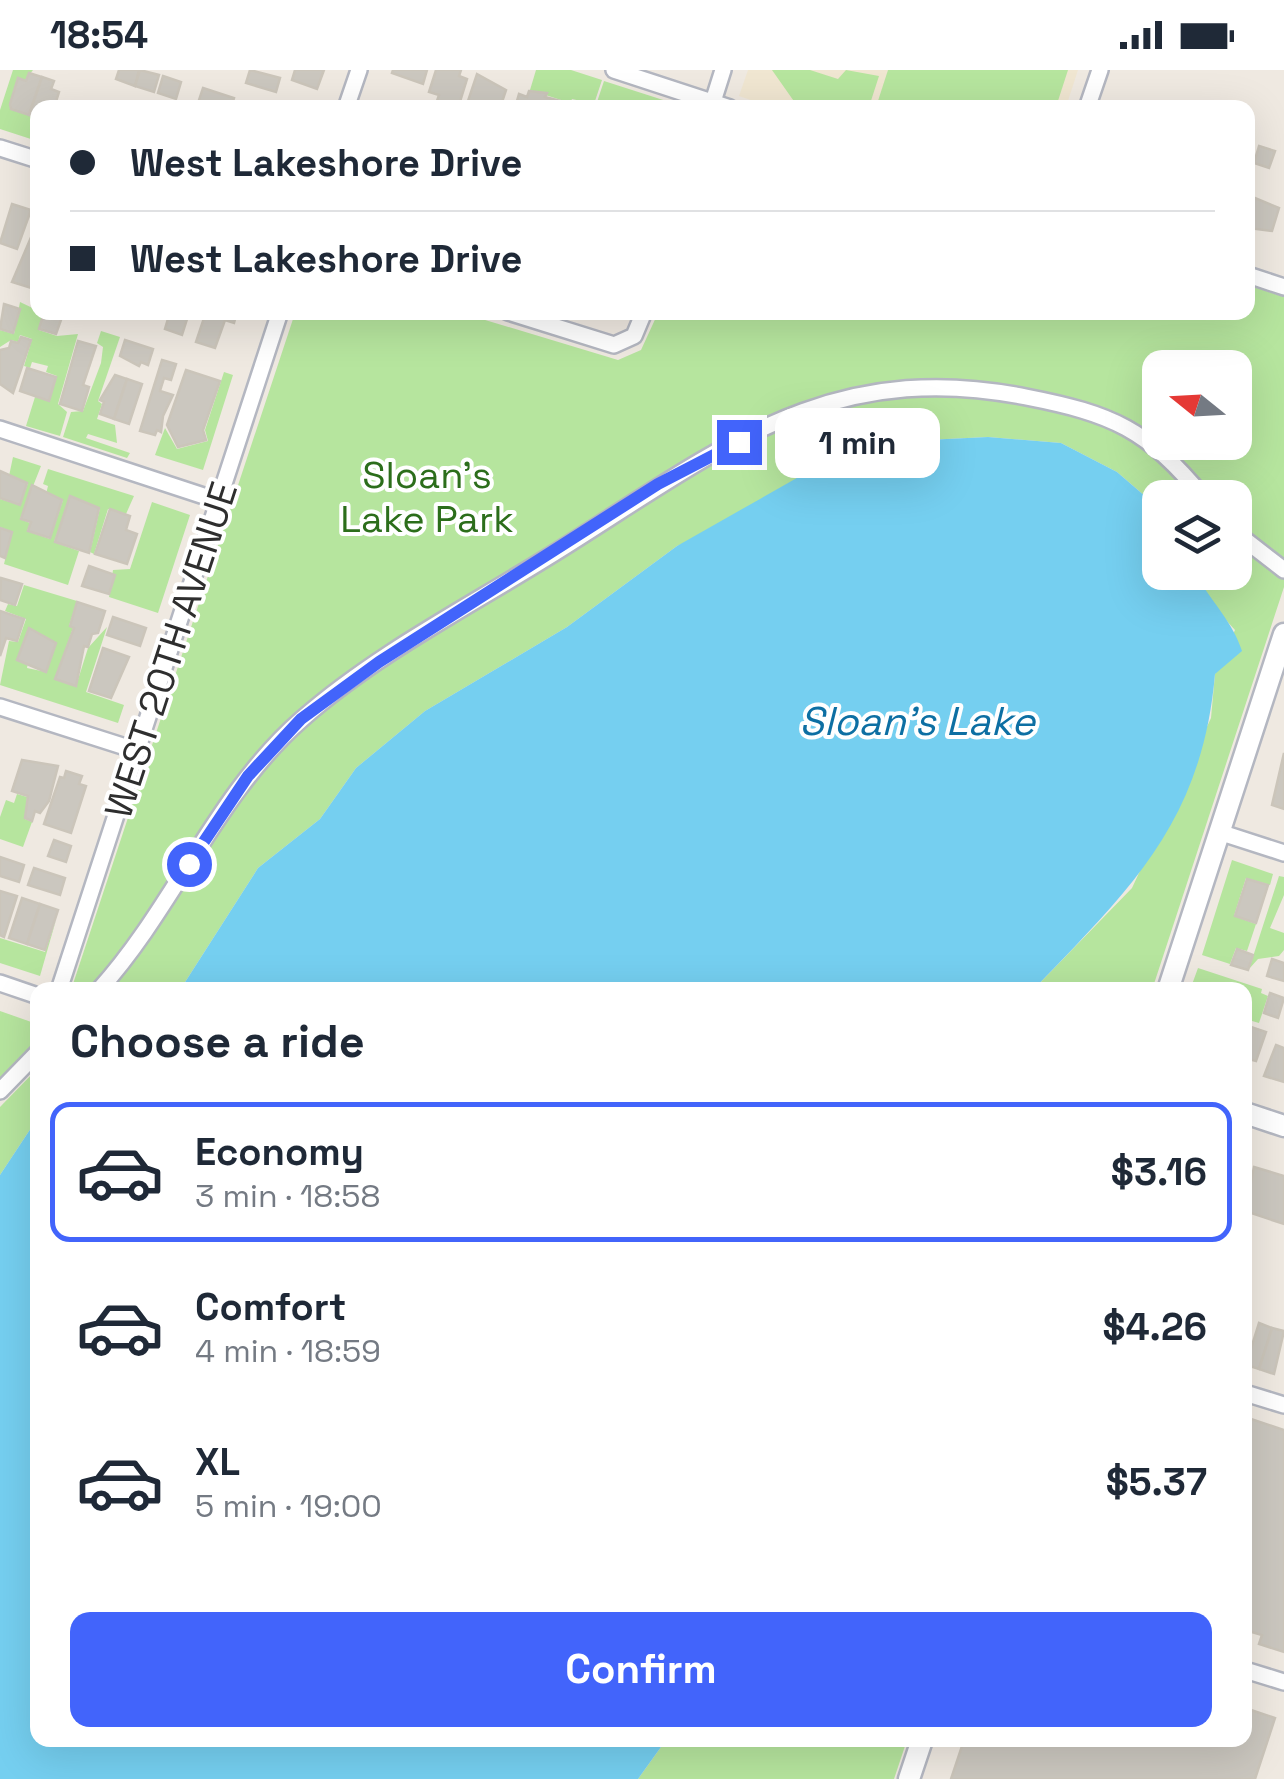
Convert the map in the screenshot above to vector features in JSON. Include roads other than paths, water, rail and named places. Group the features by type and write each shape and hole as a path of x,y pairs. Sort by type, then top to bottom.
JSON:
{"street":[{"path":"349,100 358,70"},
{"path":"614,70 698,100"},
{"path":"714,100 723,70"},
{"path":"1091,100 1100,70"},
{"path":"0,148 30,157"},
{"path":"1255,277 1284,286"},
{"name":"WEST 20TH AVENUE","path":"62,982 277,320"},
{"path":"532,320 605,344 626,342 637,332 641,320"},
{"path":"105,982 139,941 227,805 301,719 379,662 658,484 816,405 896,387 956,386 1063,404 1105,416 1146,436 1187,480"},
{"path":"0,430 219,501"},
{"path":"1252,545 1284,570"},
{"path":"1171,982 1284,634"},
{"path":"0,707 138,751"},
{"path":"1219,832 1284,853"},
{"path":"0,984 30,993"},
{"path":"0,1091 30,1060"},
{"path":"1252,1116 1284,1126"},
{"path":"1252,1395 1284,1405"},
{"path":"1252,1672 1284,1682"},
{"path":"909,1779 920,1747"}],"water":[{"name":"Sloan's Lake","path":"988,437 1061,443 1117,472 1142,494 1142,590 1206,590 1233,630 1242,651 1215,674 1195,772 1177,813 1130,885 1041,982 185,982 258,868 320,819 356,768 425,711 567,627 677,546 818,466 926,440"},
{"path":"30,1130 30,1747 661,1747 638,1779 0,1779 0,1175"}],"park label":[{"name":"Sloan's Lake Park","path":"427,497"}]}
